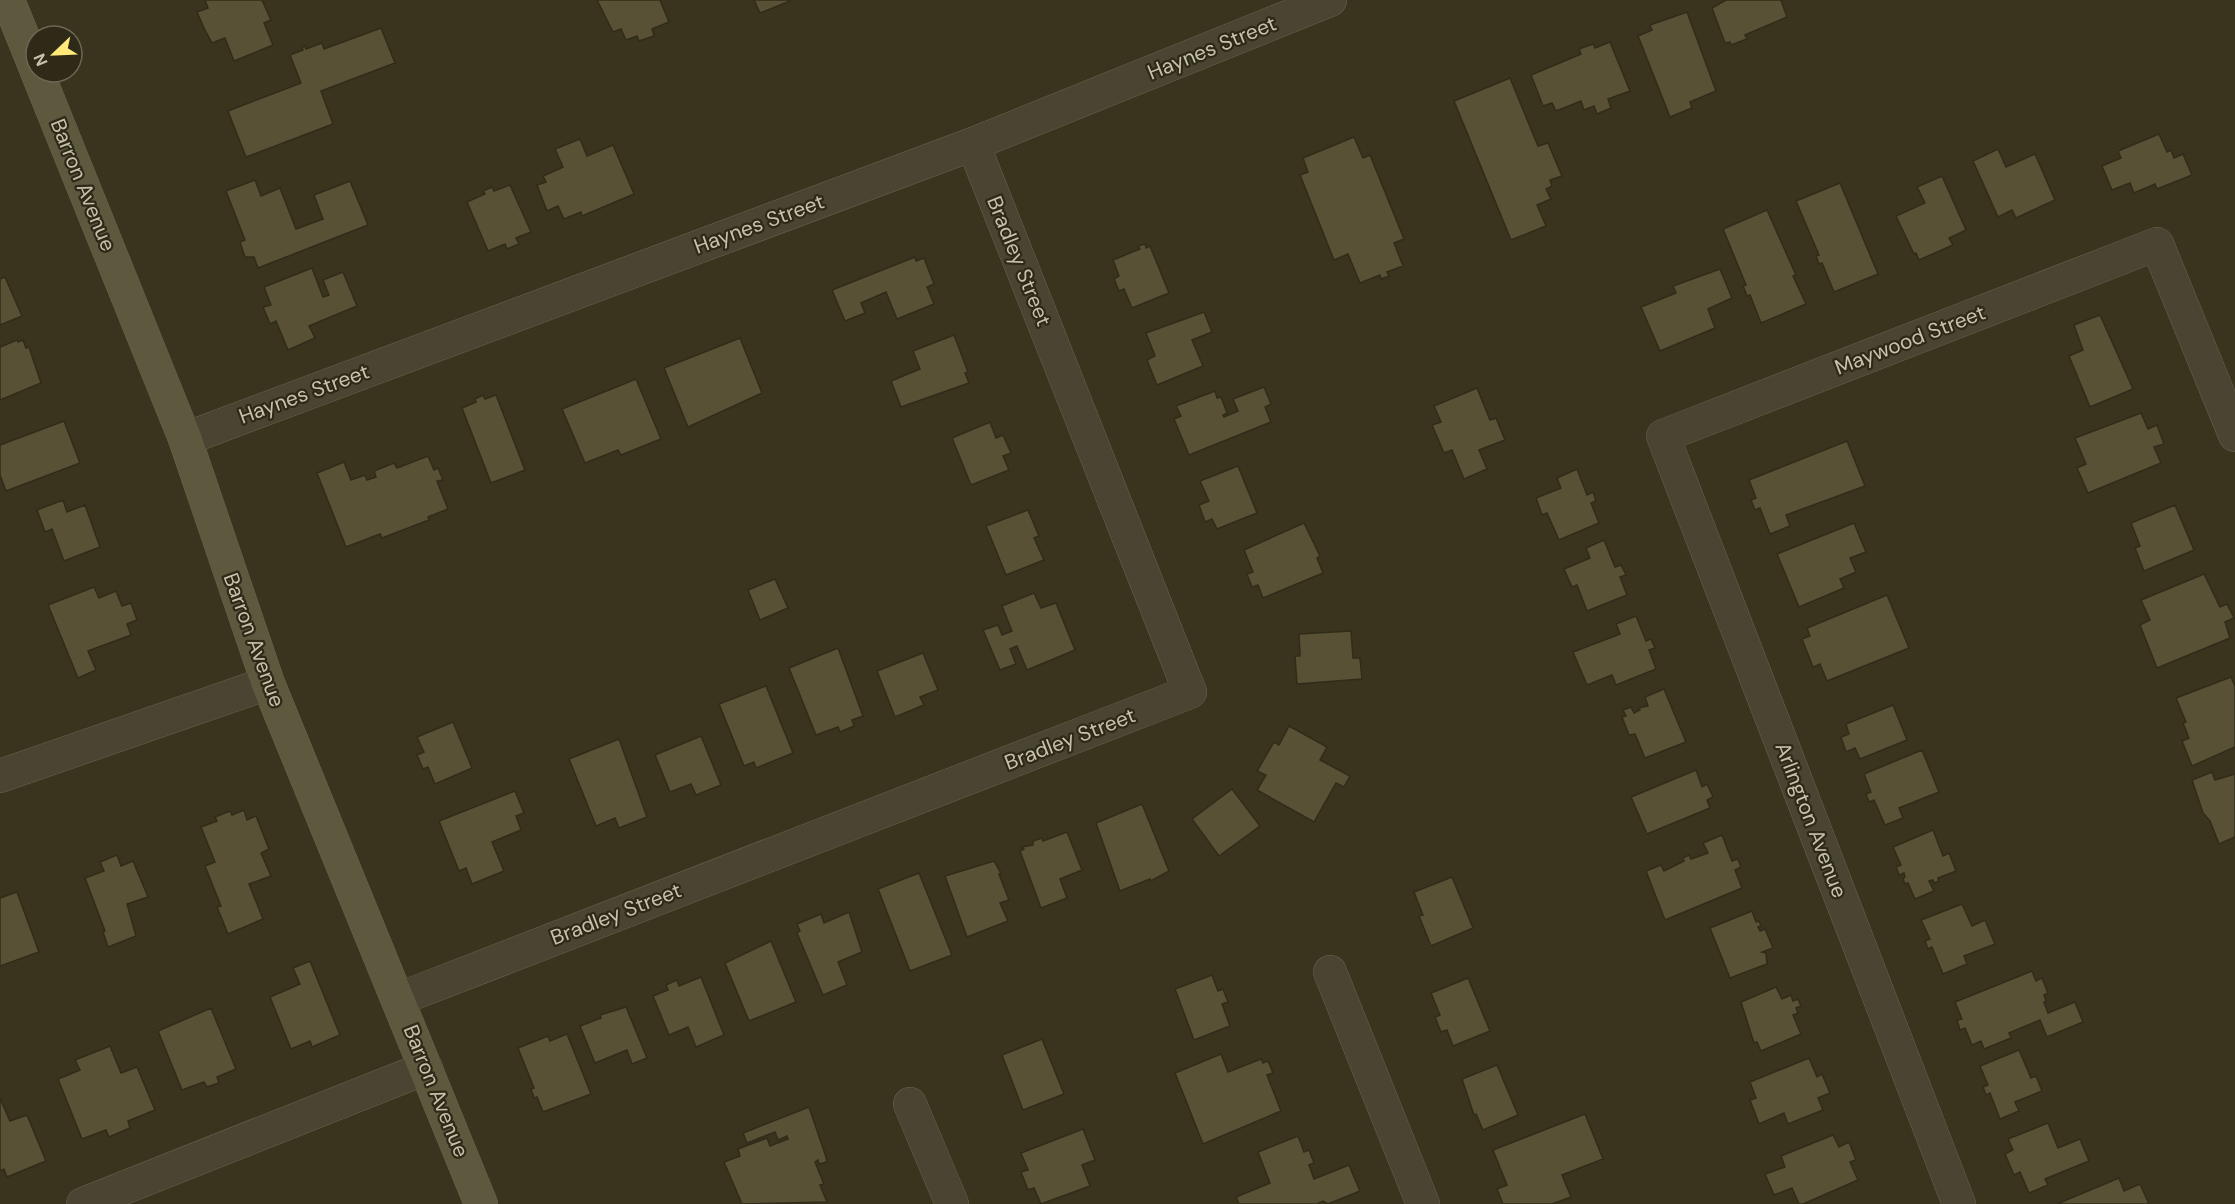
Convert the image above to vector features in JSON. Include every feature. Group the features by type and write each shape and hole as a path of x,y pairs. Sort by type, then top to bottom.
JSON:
{"main road":[{"name":"Barron Avenue","path":"8,0 24,39"},
{"name":"Barron Avenue","path":"42,84 185,439 268,683 481,1204"}],"street":[{"name":"Haynes Street","path":"185,439 973,144 1330,0"},
{"name":"Bradley Street","path":"399,999 1190,692 973,144"},
{"name":"Maywood Street","path":"1663,436 2157,244 2235,435"},
{"name":"Arlington Avenue","path":"1663,436 1959,1204"},
{"path":"0,776 268,683"},
{"path":"1330,972 1423,1204"},
{"path":"83,1204 426,1068"},
{"path":"910,1104 952,1204"}],"building":[{"path":"205,0 262,0 271,20 264,23 273,45 234,61 225,38 212,43 204,28 197,12 208,8"},
{"path":"597,0 660,0 669,22 652,29 654,36 639,41 637,36 626,40 621,29 613,32"},
{"path":"754,0 790,0 790,1 760,13"},
{"path":"1726,0 1781,0 1787,17 1745,35 1747,39 1731,45 1730,42 1725,43 1712,8"},
{"path":"1687,12 1716,91 1690,102 1692,108 1670,117 1638,36 1652,30 1650,25"},
{"path":"381,28 395,63 321,91 333,124 246,157 228,111 301,83 290,55 303,50 305,46 306,49 322,43 324,49"},
{"path":"1610,42 1630,91 1608,99 1611,108 1597,114 1594,106 1584,110 1581,101 1556,111 1552,103 1543,106 1531,75 1581,54 1579,49 1593,44 1595,48"},
{"path":"1510,78 1538,146 1548,143 1562,176 1550,180 1552,186 1546,189 1551,199 1537,205 1546,226 1511,240 1454,101"},
{"path":"2159,134 2167,152 2171,150 2174,158 2183,154 2192,175 2157,189 2155,184 2134,193 2130,183 2112,190 2102,166 2121,158 2118,151"},
{"path":"1354,137 1363,158 1370,155 1404,239 1394,243 1403,266 1387,272 1389,276 1381,279 1380,275 1360,283 1348,254 1334,260 1300,175 1308,172 1303,158"},
{"path":"580,139 587,156 613,145 634,194 582,216 581,212 564,219 558,206 547,211 537,185 546,182 543,176 563,167 555,149"},
{"path":"1998,149 2006,167 2035,154 2055,200 2016,218 2012,210 1998,217 1973,161"},
{"path":"1942,176 1966,230 1949,238 1953,245 1919,260 1896,216 1925,203 1917,187"},
{"path":"255,180 261,196 280,188 296,229 323,219 314,195 350,181 368,225 258,268 254,257 245,257 240,242 245,240 226,191"},
{"path":"1840,183 1878,274 1834,292 1822,263 1819,264 1816,256 1819,255 1796,201"},
{"path":"510,185 531,232 516,238 519,244 507,249 505,244 488,251 467,202 485,194 483,191 492,187 494,191"},
{"path":"1767,210 1796,275 1793,276 1806,304 1761,323 1750,295 1747,296 1743,286 1746,285 1723,229"},
{"path":"1145,244 1146,248 1150,246 1169,293 1132,308 1124,289 1119,291 1114,279 1119,276 1113,260 1140,249 1138,246"},
{"path":"915,257 916,261 924,258 934,284 927,287 934,304 897,319 886,292 861,303 865,313 845,321 832,290"},
{"path":"312,268 323,297 329,295 323,280 343,272 357,306 309,326 315,338 288,350 276,321 270,324 263,307 271,305 264,287"},
{"path":"1720,269 1732,298 1708,309 1715,328 1660,351 1641,307 1676,293 1673,286"},
{"path":"5,277 22,316 0,325 0,279"},
{"path":"1204,312 1212,332 1192,340 1203,366 1157,385 1147,360 1155,356 1146,333"},
{"path":"2100,315 2133,389 2090,407 2069,356 2083,350 2074,325"},
{"path":"954,335 968,372 965,373 969,383 901,407 891,381 920,369 913,351"},
{"path":"740,338 762,393 688,427 664,368"},
{"path":"17,340 18,342 23,340 26,348 29,347 41,383 0,400 0,347"},
{"path":"636,379 661,439 621,455 618,450 585,463 562,409"},
{"path":"1264,387 1271,404 1265,407 1271,422 1189,455 1174,419 1181,416 1176,406 1215,391 1217,398 1221,397 1227,413 1223,415 1224,417 1238,411 1233,399"},
{"path":"1477,388 1490,420 1496,418 1505,440 1479,450 1487,469 1464,479 1452,450 1444,453 1432,425 1441,422 1434,406"},
{"path":"483,395 485,399 496,395 525,470 491,483 462,408 476,402 475,399"},
{"path":"2141,413 2148,429 2157,425 2164,444 2154,447 2161,463 2088,493 2077,468 2086,464 2075,438"},
{"path":"64,421 80,463 6,491 0,475 0,445"},
{"path":"990,422 996,438 1003,435 1011,453 1003,456 1009,470 971,485 952,438"},
{"path":"1847,441 1865,486 1786,515 1790,526 1770,534 1760,508 1755,510 1751,500 1756,498 1749,480"},
{"path":"428,456 434,470 438,468 443,480 437,481 448,509 428,517 429,520 382,538 380,534 346,547 317,473 344,462 351,480 365,475 367,480 376,477 374,471 394,463 397,468"},
{"path":"1238,466 1257,513 1217,529 1212,519 1205,522 1199,505 1209,501 1200,481"},
{"path":"1577,469 1587,495 1593,492 1596,501 1591,503 1599,523 1559,540 1547,513 1542,515 1536,498 1561,488 1557,478"},
{"path":"63,500 67,512 85,505 100,547 64,561 52,529 45,532 37,510"},
{"path":"2175,505 2194,550 2144,571 2135,548 2140,546 2131,523"},
{"path":"1028,510 1039,536 1034,538 1044,560 1006,575 986,526"},
{"path":"1304,523 1320,556 1317,558 1323,573 1263,598 1258,585 1252,587 1247,574 1253,572 1244,550"},
{"path":"1854,523 1866,552 1850,558 1856,572 1840,579 1844,588 1799,607 1777,554"},
{"path":"1604,540 1615,567 1621,565 1626,575 1620,577 1627,595 1587,611 1577,585 1572,587 1564,569 1590,558 1586,548"},
{"path":"2204,574 2220,607 2227,604 2234,618 2225,622 2230,638 2157,668 2140,625 2150,620 2141,600"},
{"path":"775,579 788,608 760,620 748,590"},
{"path":"94,587 99,598 116,591 122,606 131,603 137,620 127,624 131,635 88,651 96,670 78,678 48,605"},
{"path":"1034,593 1041,608 1056,603 1075,650 1027,670 1017,646 1010,649 1016,664 1000,670 983,630 998,625 1002,635 1012,631 1002,606"},
{"path":"1887,595 1909,648 1827,681 1820,664 1813,667 1802,639 1810,636 1807,628"},
{"path":"1636,616 1646,641 1651,639 1655,648 1649,650 1656,669 1616,685 1612,675 1587,685 1573,652 1620,634 1616,624"},
{"path":"1351,631 1353,658 1360,658 1362,679 1297,684 1295,656 1300,656 1299,634"},
{"path":"838,648 863,716 852,720 854,726 840,732 838,727 816,735 789,668"},
{"path":"923,653 938,690 920,697 924,705 895,717 877,671"},
{"path":"2231,677 2235,686 2235,747 2192,766 2182,741 2189,738 2183,723 2186,722 2176,698"},
{"path":"766,686 793,753 756,768 754,762 744,766 719,704"},
{"path":"1664,689 1686,742 1645,758 1635,734 1629,735 1622,717 1626,716 1623,710 1631,707 1634,713 1640,710 1639,708 1648,706 1645,697"},
{"path":"1893,705 1907,740 1860,759 1855,748 1846,752 1841,737 1849,734 1846,724"},
{"path":"453,722 472,768 435,784 428,767 423,769 417,755 424,752 417,737"},
{"path":"1289,726 1327,747 1320,760 1350,776 1344,787 1336,783 1314,822 1257,790 1266,775 1257,771 1274,742 1279,745"},
{"path":"701,736 721,785 696,795 691,784 670,792 655,755"},
{"path":"619,739 647,817 619,828 615,818 596,826 569,759"},
{"path":"1922,750 1939,792 1899,808 1903,818 1885,825 1874,800 1869,802 1866,794 1871,792 1864,774"},
{"path":"1696,770 1702,787 1707,784 1713,797 1707,800 1710,808 1647,834 1631,797"},
{"path":"2212,772 2215,780 2235,774 2235,837 2219,844 2210,821 2203,813 2192,780"},
{"path":"1232,789 1260,826 1219,856 1192,819"},
{"path":"515,791 524,813 516,816 521,830 492,842 504,871 472,884 466,868 459,871 439,821"},
{"path":"1142,804 1169,871 1151,881 1150,879 1120,891 1096,823"},
{"path":"244,810 247,820 256,816 269,849 261,853 271,876 249,884 263,919 228,934 217,907 221,906 205,866 215,862 201,827 217,821 215,817 230,811 232,815"},
{"path":"1933,830 1943,856 1949,853 1956,871 1938,878 1939,881 1934,883 1933,880 1929,881 1934,891 1915,899 1908,883 1905,884 1904,873 1899,875 1896,867 1901,865 1893,847"},
{"path":"1067,832 1082,870 1060,879 1067,898 1041,908 1020,851 1024,849 1022,847 1033,845 1033,841 1042,838 1043,841"},
{"path":"1722,835 1732,861 1738,859 1741,867 1735,870 1742,888 1665,920 1646,871 1661,865 1664,871 1684,861 1683,858 1689,855 1691,859 1708,853 1703,843"},
{"path":"117,855 121,866 133,861 148,897 127,904 136,936 108,947 103,932 105,931 85,878 104,871 100,862"},
{"path":"994,861 1001,873 999,874 1009,900 1000,903 1008,921 967,937 945,876"},
{"path":"919,873 952,955 910,971 878,889"},
{"path":"1452,877 1473,928 1431,946 1419,916 1423,915 1414,892"},
{"path":"17,892 39,952 0,966 0,898"},
{"path":"1962,904 1972,926 1985,920 1995,944 1964,956 1967,964 1943,974 1932,947 1928,949 1925,941 1930,939 1921,920"},
{"path":"1752,911 1756,922 1759,921 1761,926 1758,927 1760,931 1765,929 1773,948 1762,952 1766,953 1767,964 1730,978 1710,928"},
{"path":"849,912 862,952 838,962 847,985 823,995 797,933 800,931 797,924 821,914 824,923"},
{"path":"771,941 796,1002 749,1021 725,963"},
{"path":"310,961 340,1035 312,1047 310,1041 291,1049 270,997 300,984 293,968"},
{"path":"2032,971 2036,981 2042,978 2048,993 2044,995 2046,1001 2044,1002 2048,1013 2075,1002 2083,1022 2047,1037 2040,1020 2009,1033 2011,1038 1984,1049 1981,1041 1972,1045 1965,1028 1960,1030 1957,1020 1962,1019 1955,1002"},
{"path":"1212,975 1218,991 1223,989 1228,1002 1222,1004 1230,1026 1194,1040 1175,989"},
{"path":"701,977 724,1035 696,1047 688,1027 669,1035 653,996 668,990 666,985 677,980 679,986"},
{"path":"1468,978 1490,1031 1453,1046 1447,1030 1441,1032 1435,1017 1440,1015 1431,993"},
{"path":"1776,987 1782,999 1791,995 1793,1001 1798,999 1801,1006 1796,1008 1798,1013 1793,1015 1801,1034 1761,1051 1757,1042 1754,1043 1741,1002"},
{"path":"626,1007 647,1058 632,1064 627,1050 595,1063 580,1026 601,1018 600,1015"},
{"path":"211,1008 236,1069 217,1077 219,1083 207,1087 204,1082 182,1090 158,1031"},
{"path":"567,1034 591,1094 543,1112 537,1097 534,1098 531,1089 534,1088 518,1048 548,1036 550,1041"},
{"path":"1042,1039 1064,1094 1023,1110 1002,1055"},
{"path":"110,1046 121,1073 137,1067 155,1110 128,1121 130,1128 109,1137 106,1130 82,1139 58,1079 80,1070 75,1060"},
{"path":"2019,1050 2031,1078 2036,1076 2042,1091 2015,1102 2019,1111 2000,1119 1990,1093 1986,1095 1983,1087 1988,1085 1980,1066"},
{"path":"1221,1054 1228,1072 1261,1059 1263,1063 1268,1061 1273,1073 1267,1075 1281,1111 1203,1144 1175,1073"},
{"path":"1809,1058 1817,1077 1822,1074 1830,1093 1818,1098 1823,1110 1788,1124 1784,1113 1759,1124 1750,1100 1756,1098 1750,1082"},
{"path":"1497,1065 1518,1115 1483,1130 1476,1114 1474,1115 1462,1079"},
{"path":"0,1098 10,1121 27,1115 46,1161 7,1177 4,1169 0,1171"},
{"path":"809,1107 827,1162 819,1164 818,1160 815,1162 824,1184 820,1185 827,1202 742,1204 724,1162 740,1156 738,1149 767,1138 770,1146 788,1139 787,1136 778,1140 775,1132 747,1143 743,1133"},
{"path":"1585,1114 1603,1159 1562,1175 1571,1197 1552,1204 1503,1204 1497,1189 1507,1185 1493,1150"},
{"path":"2048,1123 2058,1148 2080,1139 2089,1161 2045,1179 2048,1185 2029,1193 2020,1172 2014,1175 2005,1154 2013,1150 2008,1139"},
{"path":"1083,1129 1095,1160 1082,1165 1090,1186 1041,1204 1034,1188 1028,1190 1021,1172 1028,1170 1021,1153"},
{"path":"1833,1135 1839,1147 1849,1142 1856,1160 1850,1162 1858,1180 1803,1204 1799,1204 1792,1188 1774,1195 1765,1174 1785,1167 1781,1156"},
{"path":"1298,1136 1304,1152 1309,1150 1314,1163 1309,1165 1314,1179 1349,1165 1360,1191 1328,1204 1323,1201 1317,1204 1239,1204 1236,1197 1270,1183 1258,1152"},
{"path":"2119,1178 2124,1191 2140,1184 2149,1204 2057,1204"}]}
